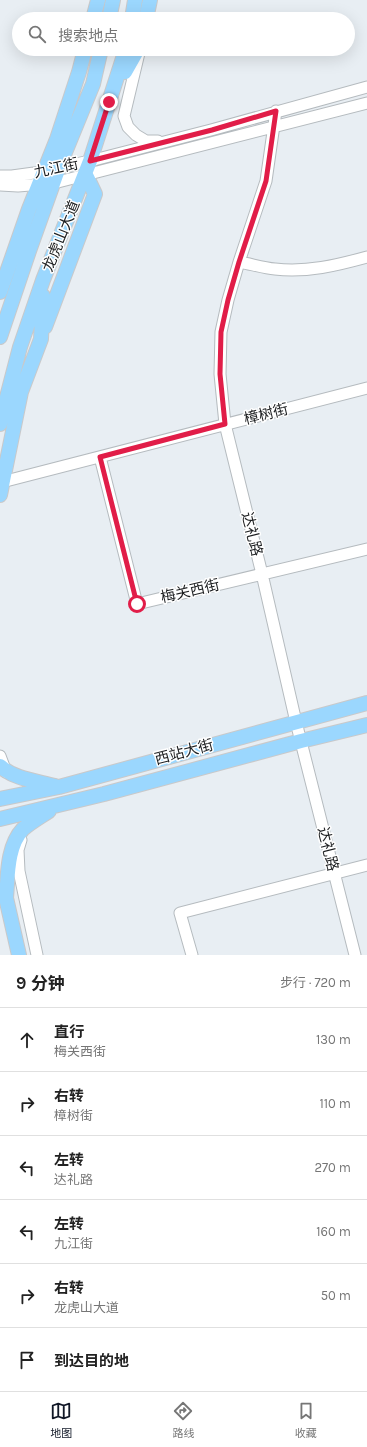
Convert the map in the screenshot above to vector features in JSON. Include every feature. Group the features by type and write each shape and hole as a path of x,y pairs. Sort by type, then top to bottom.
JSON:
{"main road":[{"path":"95,12 99,0"},
{"path":"98,12 99,0"},
{"path":"110,12 113,0"},
{"path":"133,12 135,0"},
{"path":"147,12 150,0"},
{"path":"0,292 59,132 83,56"},
{"path":"92,84 94,56"},
{"name":"龙虎山大道","path":"0,337 59,167 92,84 100,56"},
{"name":"龙虎山大道","path":"0,424 20,347 43,280 86,174 124,56"},
{"path":"109,102 135,56"},
{"path":"1,489 21,392 95,194 86,174"},
{"path":"0,304 29,251"},
{"path":"41,339 43,280"},
{"name":"西站大街","path":"0,799 59,787 367,703"},
{"name":"西站大街","path":"0,819 104,794 301,741 367,725"},
{"path":"3,769 22,778 59,787"},
{"path":"6,898 10,857 16,840 23,830 51,810 104,794"},
{"path":"0,875 19,955"},
{"path":"14,935 24,955"}],"street":[{"path":"137,56 124,116 128,127 136,135 146,140 164,142"},
{"name":"九江街","path":"0,176 12,176 44,171 90,161 367,86"},
{"name":"九江街","path":"0,185 18,186 54,183 367,103"},
{"name":"达礼路","path":"276,111 266,181 239,262 221,332 220,374 225,424 262,574 296,722 355,955"},
{"path":"239,262 276,269 307,269 347,262 367,256"},
{"name":"樟树街","path":"1,489 100,457 367,388"},
{"name":"梅关西街","path":"100,457 137,604 367,549"},
{"path":"0,756 3,769"},
{"path":"23,830 18,850 19,871 37,955"},
{"path":"192,955 180,913 367,865"}],"route":[{"path":"109,102 90,161 212,130 276,111 266,181 239,262 221,332 220,374 225,424 100,457 137,604"}]}
